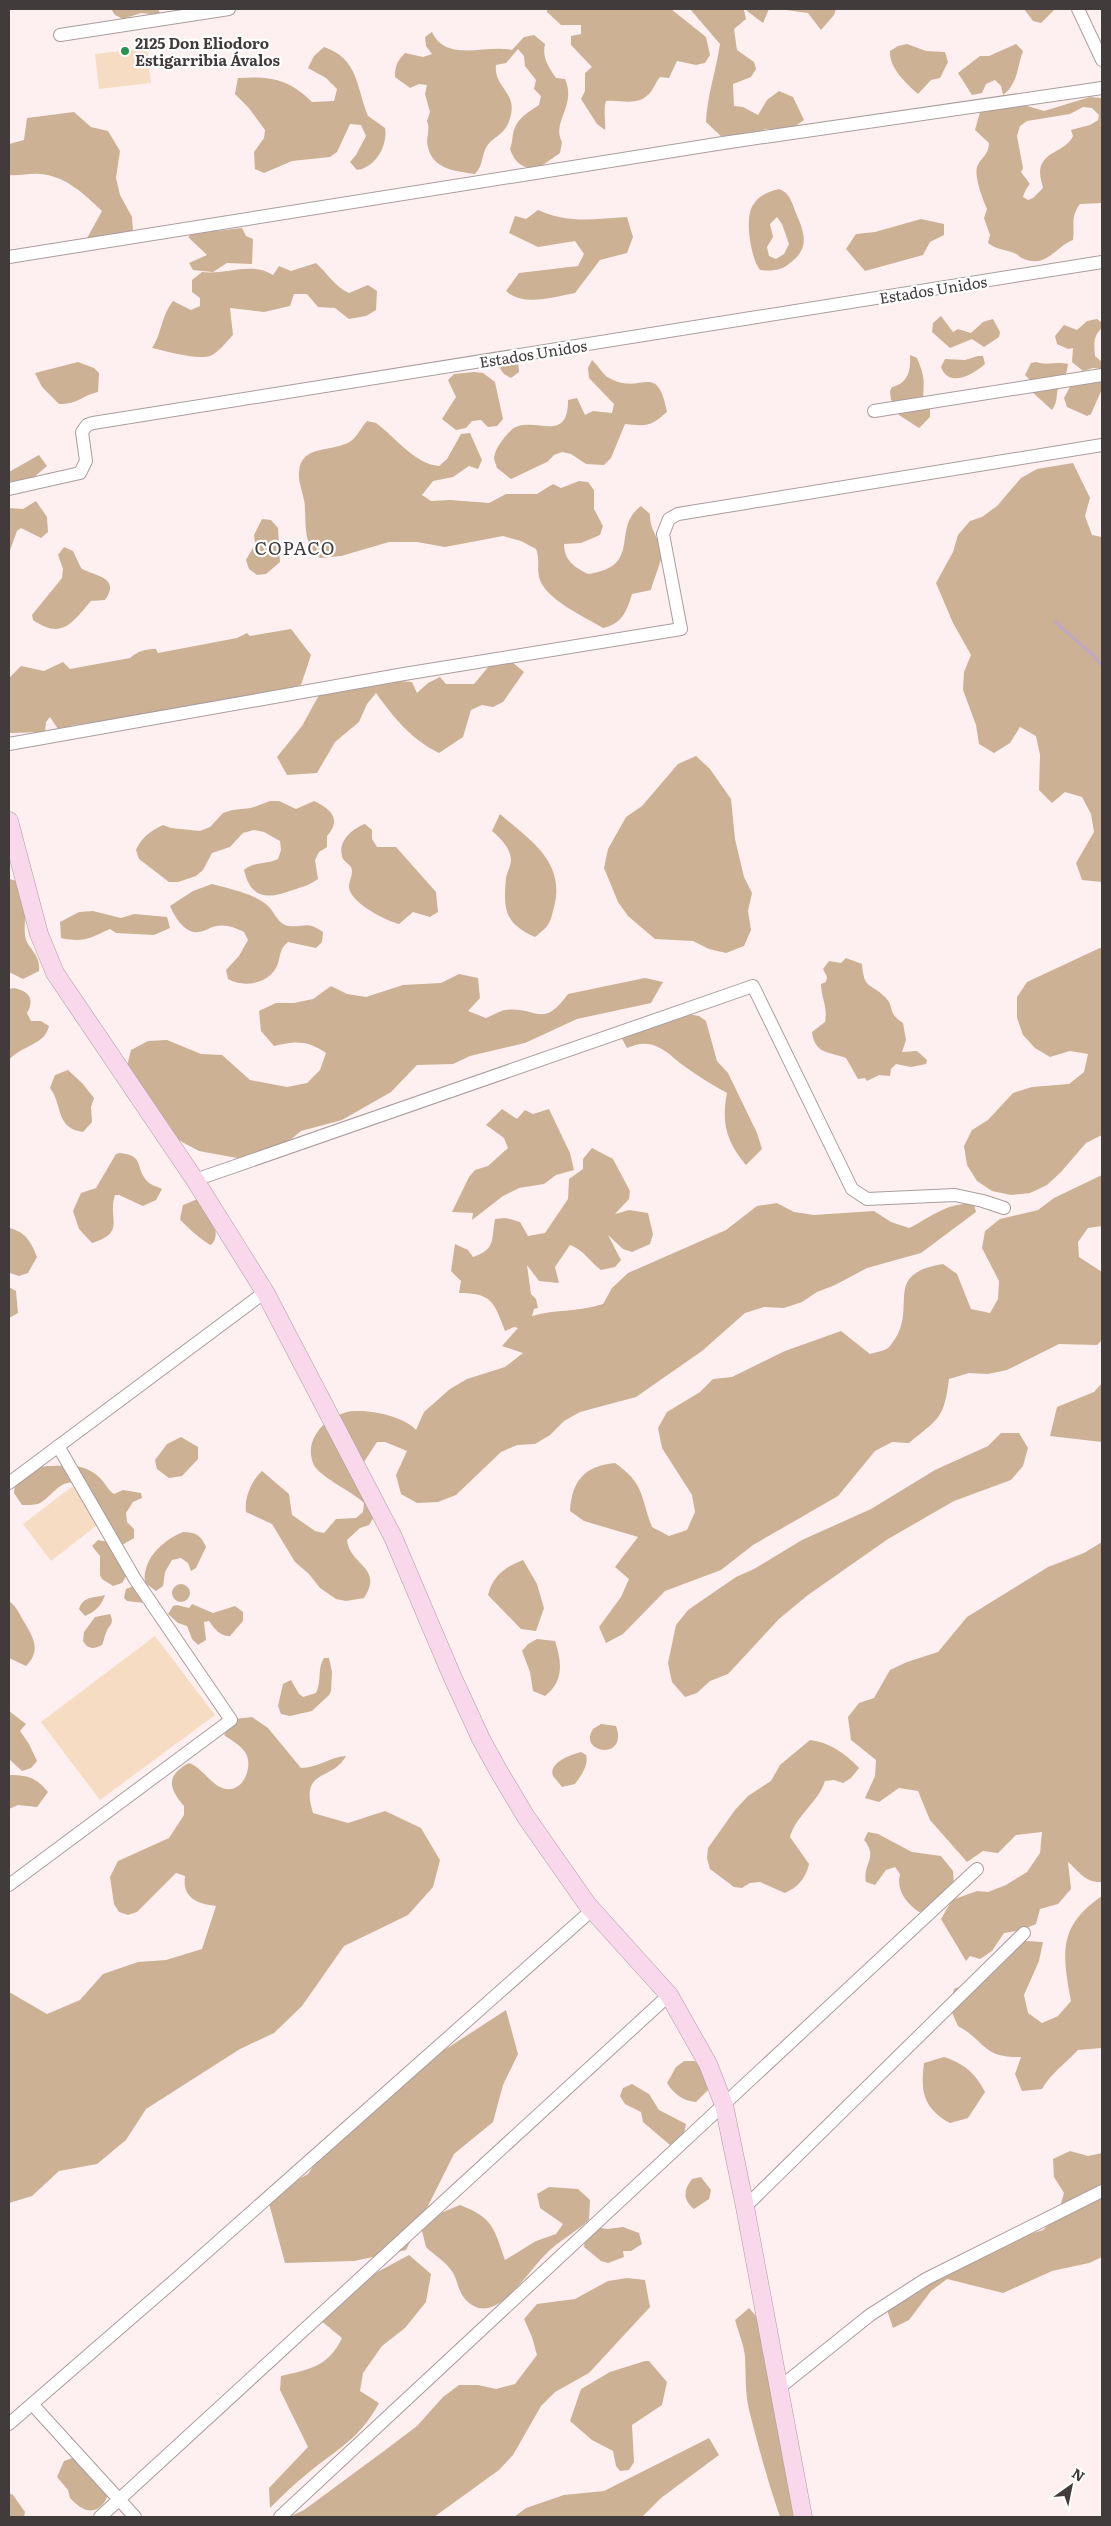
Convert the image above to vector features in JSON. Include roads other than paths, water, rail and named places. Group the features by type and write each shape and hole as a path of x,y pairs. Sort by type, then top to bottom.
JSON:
{"street":[{"path":"60,35 229,9"},
{"path":"1078,9 1102,60"},
{"path":"9,258 723,143 1102,88"},
{"name":"Estados Unidos","path":"9,489 80,473 86,461 82,432 87,425 93,423 1102,262"},
{"path":"874,411 1102,375"},
{"path":"9,744 404,674 681,629 663,534 669,519 678,514 1102,445"},
{"path":"9,821 39,934 56,972 195,1180 265,1292 393,1537 481,1739 526,1817 592,1910 669,1995 708,2064 724,2105 803,2517"},
{"path":"195,1180 753,986 852,1188 867,1199 955,1195 983,1200 1004,1208"},
{"path":"9,1483 265,1292"},
{"path":"9,1885 231,1720 135,1579 58,1446"},
{"path":"280,2517 977,1869"},
{"path":"9,2424 592,1910"},
{"path":"745,2207 1024,1933"},
{"path":"100,2517 669,1995"},
{"path":"779,2388 870,2315 926,2279 1102,2191"},
{"path":"32,2404 135,2517"}],"waterway":[{"path":"1055,622 1092,654 1102,666"}],"place":[{"name":"2125 Don Eliodoro Estigarribia Ávalos","path":"125,51"}],"district":[{"name":"COPACO","path":"295,547"}]}
